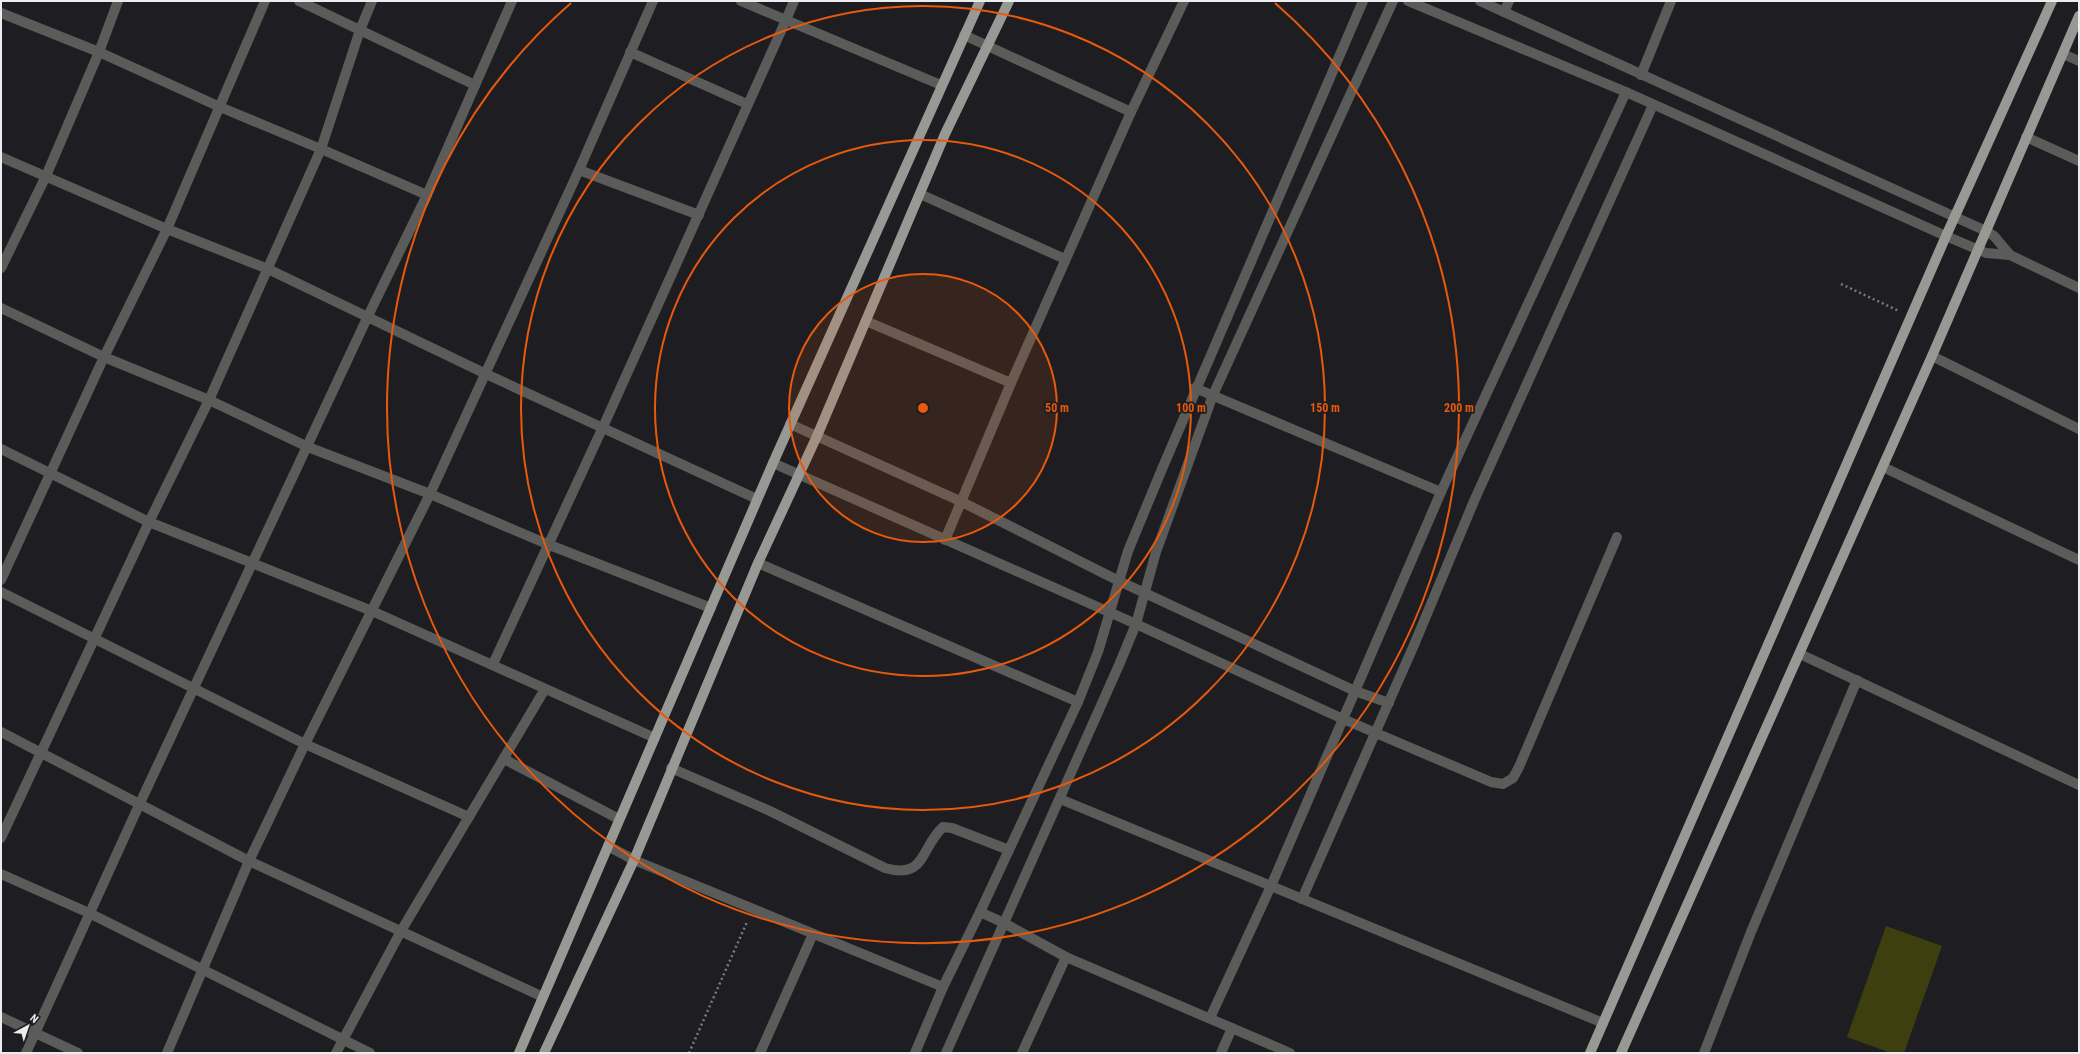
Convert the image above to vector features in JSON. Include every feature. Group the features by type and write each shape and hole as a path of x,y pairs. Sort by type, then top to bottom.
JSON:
{"main road":[{"path":"520,1053 757,499 941,85 980,1"},
{"path":"544,1053 634,860 671,768 758,563 817,436 945,134 1009,1"},
{"path":"1590,1053 1946,236 2052,1"},
{"path":"1621,1053 1883,467 2079,16"}],"street":[{"path":"1,268 46,176 99,52 118,1"},
{"path":"1,580 104,357 167,229 265,1"},
{"path":"299,1 475,85"},
{"path":"1,838 149,522 209,400 268,269 321,149 360,30 372,1"},
{"path":"26,1053 140,803 308,447 368,316 427,194 512,1"},
{"path":"167,1053 249,861 305,744 430,494 579,170 653,1"},
{"path":"741,1 941,85"},
{"path":"493,664 547,544 603,427 794,1"},
{"path":"945,540 1011,383 1130,112 1184,1"},
{"path":"915,1053 943,987 980,912 1078,702 1098,652 1128,552 1195,388 1363,1"},
{"path":"946,1053 1060,799 1136,624 1156,552 1214,395 1393,1"},
{"path":"1408,1 1626,92 1978,250 1986,253 2010,255 2079,288"},
{"path":"1480,1 1986,231 1994,236 2010,255"},
{"path":"1504,12 1509,1"},
{"path":"1641,75 1671,1"},
{"path":"1,13 99,52 220,107 427,194"},
{"path":"964,35 1130,112"},
{"path":"630,52 747,104"},
{"path":"2063,54 2079,61"},
{"path":"1210,1018 1271,886 1441,492 1626,92"},
{"path":"1302,899 1389,703 1474,501 1653,105"},
{"path":"2026,137 2079,161"},
{"path":"1,157 167,229 268,269 486,374 757,499"},
{"path":"579,170 699,215"},
{"path":"920,194 1066,259"},
{"path":"1,308 104,357 209,400 308,447 430,494 547,544 711,608"},
{"path":"866,321 1011,383"},
{"path":"1932,356 2079,429"},
{"path":"1195,388 1441,492"},
{"path":"790,424 962,502 1120,581 1355,691 1389,703"},
{"path":"1,449 149,522 372,612 493,664 545,690 655,738"},
{"path":"773,463 1110,614 1136,624 1343,719 1491,782 1504,784 1513,778 1616,537"},
{"path":"1883,467 2079,560"},
{"path":"758,563 1078,702"},
{"path":"1,592 195,687 305,744 469,817"},
{"path":"1800,654 2079,784"},
{"path":"1704,1053 1751,932 1857,680"},
{"path":"336,1053 401,931 545,690"},
{"path":"1,732 249,861 543,997"},
{"path":"504,759 619,819"},
{"path":"671,768 770,811 885,868 896,871 904,872 917,864 936,834 943,827 952,828 1009,850"},
{"path":"1060,799 1603,1023"},
{"path":"608,846 634,860 943,987"},
{"path":"1,874 89,913 370,1053"},
{"path":"980,912 1004,923 1066,957 1290,1053"},
{"path":"760,1053 813,934"},
{"path":"1022,1053 1066,957"},
{"path":"1,1017 78,1053"},
{"path":"1221,1053 1232,1028"}],"path":[{"path":"1842,284 1912,317"},
{"path":"689,1053 752,909"}],"shaded area":[{"path":"1886,926 1942,946 1904,1053 1891,1053 1847,1037"}]}
